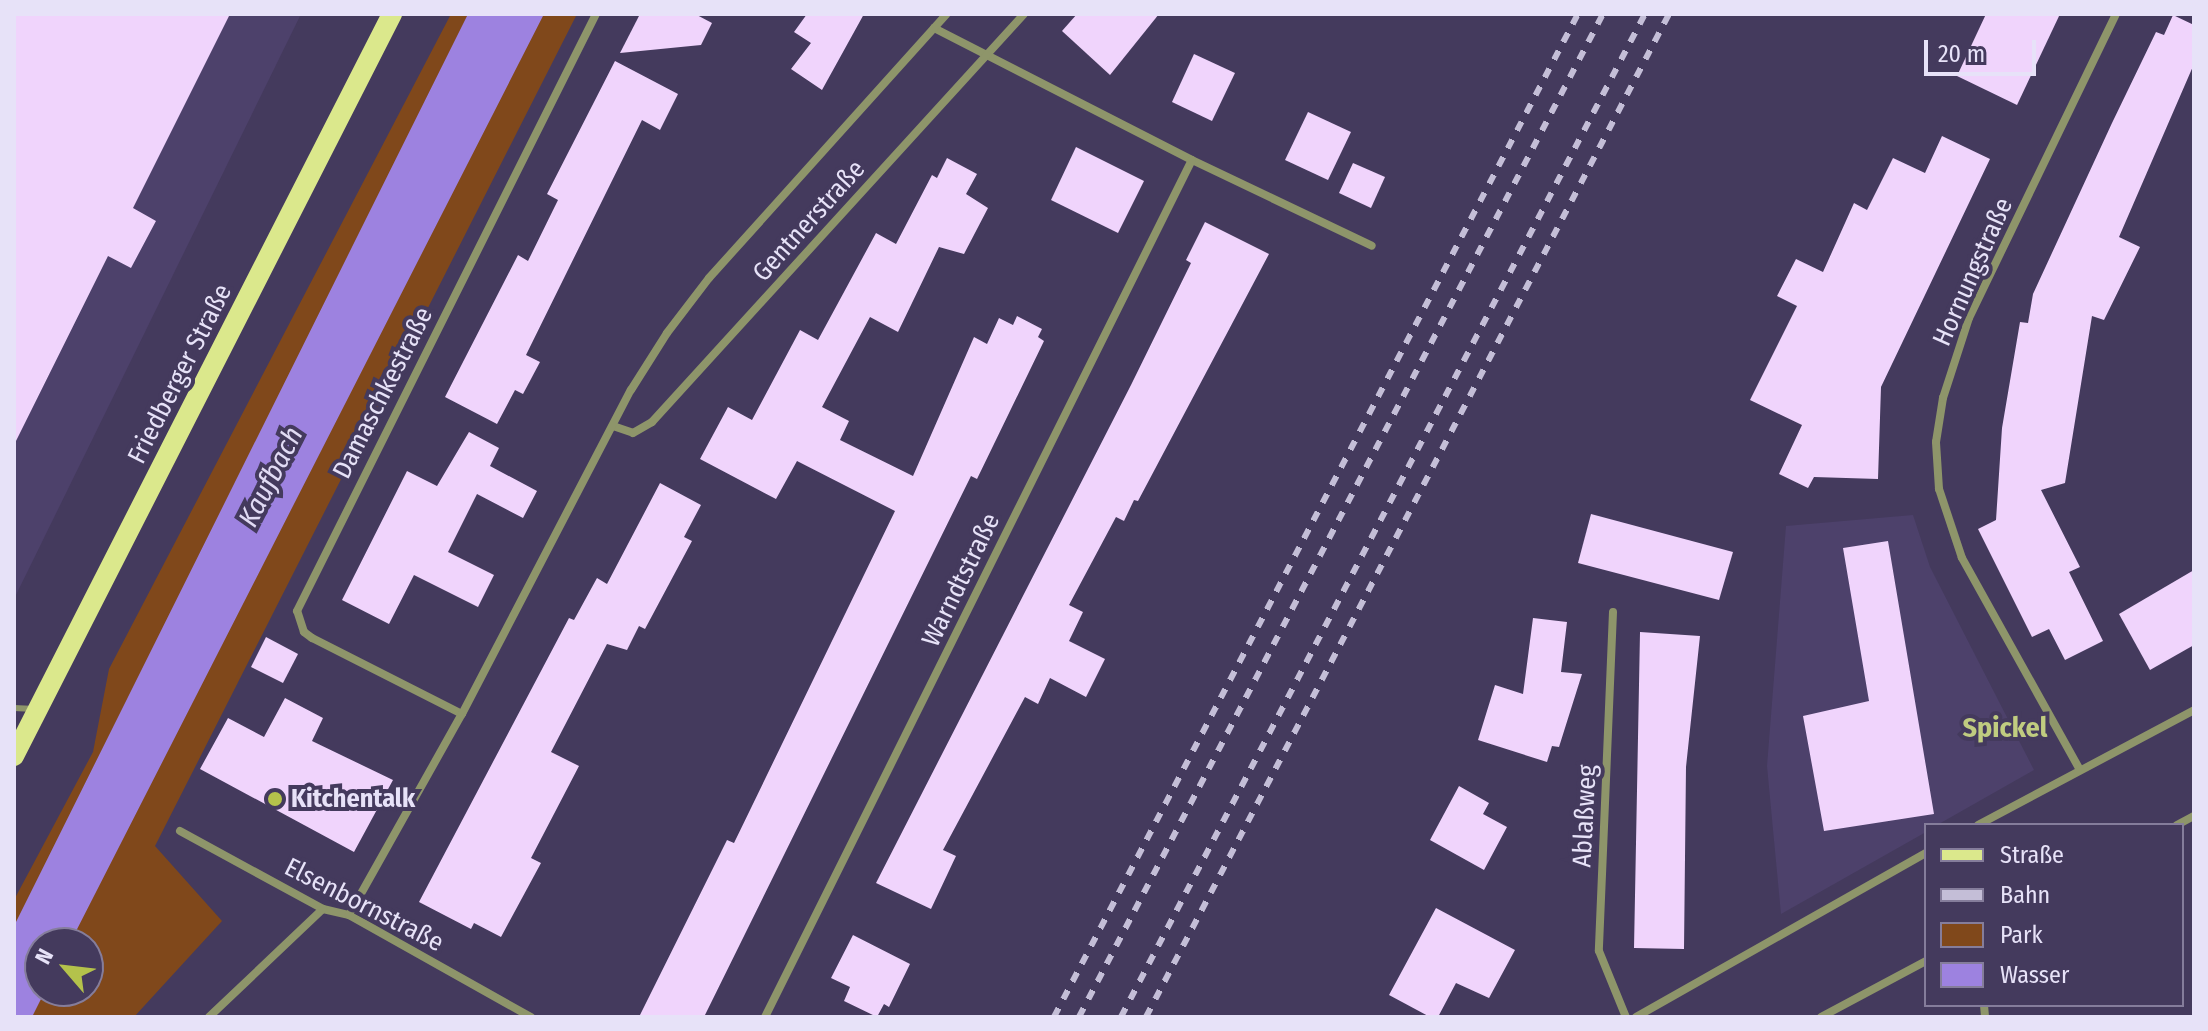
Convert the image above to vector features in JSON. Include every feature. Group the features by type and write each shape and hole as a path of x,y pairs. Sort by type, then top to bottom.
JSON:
{"main road":[{"name":"Friedberger Straße","path":"14,756 392,14"}],"street":[{"name":"Damaschkestraße","path":"462,714 312,638 304,632 297,611 596,14"},
{"name":"Gentnerstraße","path":"349,915 462,714 649,360 709,278 947,14"},
{"name":"Gentnerstraße","path":"613,426 633,433 652,422 1024,14"},
{"name":"Hornungstraße","path":"2080,770 1962,558 1939,489 1936,442 1943,398 1969,318 2116,14"},
{"path":"934,28 1192,160 1372,246"},
{"name":"Warndtstraße","path":"765,1017 1192,160"},
{"name":"Ablaßweg","path":"1613,612 1599,951 1626,1017"},
{"path":"1982,823 2194,710"},
{"name":"Elsenbornstraße","path":"180,831 323,909 349,915 531,1017"},
{"path":"1636,1017 1924,854"},
{"path":"209,1017 323,909"},
{"path":"1821,1017 1924,962"}],"lane":[{"path":"14,708 38,709"}],"shaded area":[{"path":"14,14 301,14 14,599"},
{"path":"1913,515 1930,567 2034,770 1941,823 1924,823 1924,833 1781,914 1767,766 1786,526"}],"green space":[{"path":"451,14 577,14 155,846 222,921 134,1017 14,1017 14,900 93,752 109,669"}],"water":[{"name":"Kaufbach","path":"468,14 544,14 78,927 24,927 24,1007 37,1007 32,1017 14,1017 14,926"}],"building":[{"path":"14,14 230,14 133,208 156,221 131,268 108,256 14,445"},
{"path":"640,14 695,14 712,23 701,45 620,53"},
{"path":"807,14 864,14 822,90 791,69 811,43 794,32"},
{"path":"1077,14 1159,14 1110,75 1062,31"},
{"path":"1986,14 2060,14 2017,105 1957,76"},
{"path":"2173,15 2194,25 2194,64 2119,237 2140,247 2104,320 2092,316 2065,483 2041,490 2080,567 2069,572 2103,641 2065,660 2049,629 2032,637 1978,529 1996,520 2002,428 2020,322 2028,323 2033,294 2156,32 2164,35"},
{"path":"1194,54 1235,73 1212,121 1172,102"},
{"path":"615,61 678,94 660,130 642,120 526,355 540,362 523,394 515,390 497,424 445,397 518,255 528,261 558,200 547,194"},
{"path":"1308,112 1351,132 1328,180 1285,160"},
{"path":"1942,136 1990,159 1881,387 1878,479 1814,477 1808,488 1779,474 1802,425 1750,400 1797,306 1777,296 1796,259 1823,272 1854,203 1867,210 1893,158 1925,173"},
{"path":"1076,147 1144,181 1118,233 1051,200"},
{"path":"947,158 977,174 966,194 988,208 964,254 939,247 898,332 870,317 822,407 849,421 840,440 913,476 974,337 987,344 999,318 1013,325 1017,316 1042,329 1038,337 1044,341 977,479 971,476 704,1017 639,1017 727,840 734,843 895,511 797,461 776,499 700,459 728,407 752,420 800,330 818,340 876,233 896,244 932,175 937,178"},
{"path":"1353,163 1385,177 1371,208 1339,193"},
{"path":"1205,222 1269,254 1138,501 1134,500 1124,521 1116,517 1069,605 1083,612 1069,641 1105,659 1086,697 1050,678 1038,704 1025,697 943,850 956,856 931,909 876,883 1131,385 1191,263 1186,260"},
{"path":"469,432 499,448 490,466 537,491 523,518 477,494 448,552 494,575 478,607 414,575 389,624 342,600 407,471 437,486"},
{"path":"660,483 701,505 684,537 692,541 645,629 639,626 627,650 607,644 551,752 579,766 531,858 541,863 501,937 474,923 471,929 419,902 569,618 574,620 597,578 607,584"},
{"path":"1591,514 1733,552 1719,600 1578,563"},
{"path":"1888,541 1934,814 1824,831 1803,716 1869,701 1843,548"},
{"path":"2194,570 2194,645 2150,670 2119,614"},
{"path":"1533,618 1567,622 1561,672 1582,674 1559,747 1552,746 1547,762 1478,740 1495,685 1523,694"},
{"path":"1640,632 1700,636 1686,767 1684,949 1634,948"},
{"path":"266,637 298,654 283,683 251,667"},
{"path":"285,698 323,718 312,741 393,780 354,852 200,769 228,718 264,737"},
{"path":"1459,786 1489,803 1483,814 1507,827 1484,870 1430,840"},
{"path":"1436,908 1515,950 1489,998 1456,983 1438,1017 1430,1017 1389,995"},
{"path":"853,935 910,964 889,1007 884,1004 877,1017 844,1001 850,987 831,978"}],"railway":[{"path":"1054,1017 1578,14"},
{"path":"1079,1017 1603,14"},
{"path":"1121,1017 1645,14"},
{"path":"1146,1017 1669,14"}],"place":[{"name":"Kitchentalk","path":"275,799"}],"district":[{"name":"Spickel","path":"2005,728"}]}
